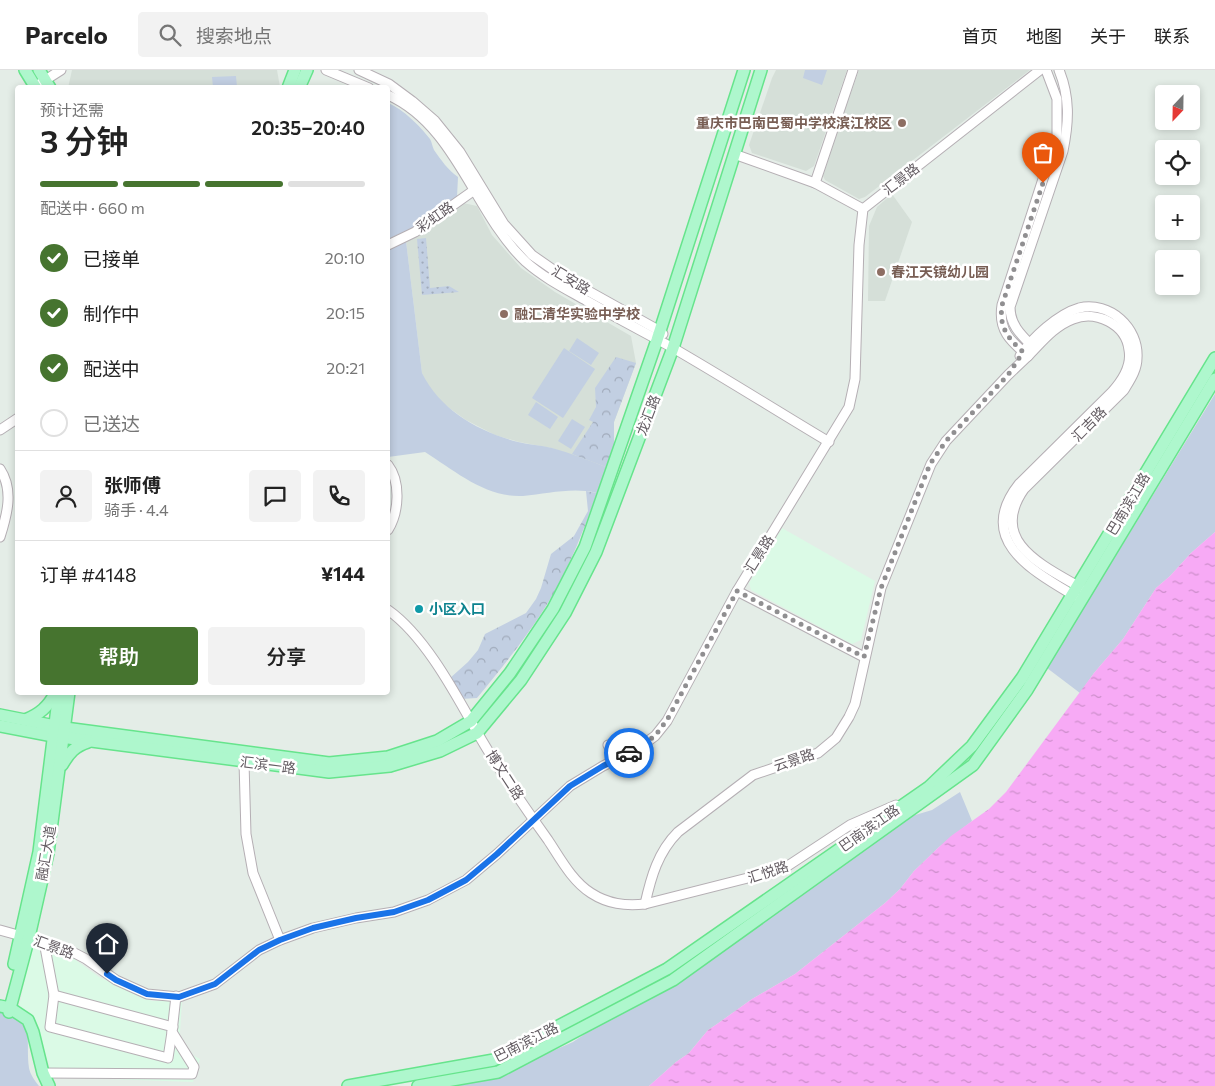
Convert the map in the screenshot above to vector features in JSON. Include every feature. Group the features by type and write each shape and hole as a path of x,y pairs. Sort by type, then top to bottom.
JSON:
{"main road":[{"path":"289,85 295,70"},
{"path":"300,85 307,70"},
{"name":"龙汇路","path":"471,721 510,673 553,609 585,547 659,336 744,70"},
{"name":"龙汇路","path":"477,732 521,680 565,613 596,552 673,348 761,70"},
{"name":"巴南滨江路","path":"418,1086 498,1072 673,980 973,764 1027,690 1080,593 1215,358"},
{"name":"巴南滨江路","path":"348,1086 494,1060 667,969 929,787 972,746 1022,678 1080,593 1215,379"},
{"path":"0,726 26,726 46,708 55,695"},
{"name":"融汇大道","path":"4,1008 48,853 59,732 57,695"},
{"path":"0,715 26,726 43,745 55,767 72,750 92,736 77,720 69,697"},
{"name":"融汇大道","path":"59,732 69,697"},
{"name":"汇滨一路","path":"26,726 59,732 330,763 388,757 437,741 471,721"},
{"name":"汇滨一路","path":"92,736 244,762 329,772 390,766 440,751 477,732"},
{"path":"4,1008 28,1020 33,1032 43,1073 49,1086"},
{"path":"4,1008 26,1023 36,1078 41,1086"}],"street":[{"path":"38,78 61,70"},
{"path":"326,70 363,85"},
{"name":"汇安路","path":"359,70 389,84 435,121 460,152 478,188"},
{"path":"815,183 853,70"},
{"name":"汇景路","path":"0,930 65,948 86,959 116,980 147,994 179,997 215,984 259,950 280,940 313,928 394,912 428,900 466,880 570,786 637,749 655,736 667,720 737,591 849,408 854,388 859,244 863,209 1040,70"},
{"path":"1025,354 1008,336 1002,326 1000,316 1057,136 1057,99 1046,70"},
{"path":"1033,347 1014,326 1010,316 1010,307 1066,138 1068,111 1065,84 1059,70"},
{"name":"汇安路","path":"390,96 407,106 428,125 454,156 504,224 532,255 565,278 659,336 673,348 828,442"},
{"path":"734,154 815,183 863,209"},
{"name":"彩虹路","path":"390,244 416,232 478,188"},
{"name":"汇吉路","path":"1008,375 1033,347 1046,328 1068,312 1081,308 1096,308 1109,311 1120,318 1131,331 1137,348 1138,360 1135,371 1124,390 1024,489 1012,513 1016,540 1028,555 1080,593"},
{"name":"云景路","path":"645,904 657,862 668,842 678,832 753,775 818,753 836,738 855,704 881,588 930,464 946,441 1008,375"},
{"path":"0,430 15,420"},
{"path":"0,469 6,484 8,511 0,537"},
{"path":"390,470 396,486 396,501 394,516 390,525"},
{"path":"737,591 864,657"},
{"name":"博文二路","path":"390,612 409,630 440,669 477,732 533,819 576,881 605,901 626,906 645,904"},
{"path":"608,745 615,760"},
{"path":"244,762 246,834 253,873 280,940"},
{"name":"汇悦路","path":"645,904 783,870 850,825 907,801"},
{"path":"44,942 54,995 50,1027 168,1058 176,996"},
{"path":"43,1073 192,1074 194,1067 173,1029 54,995"}],"shaded area":[{"path":"72,70 277,70 280,85 69,85"},
{"path":"776,70 847,70 814,166 806,171 752,153 749,145"},
{"name":"重庆市巴南巴蜀中学校滨江校区","path":"859,70 1030,70 865,197 859,199 825,180 822,174"},
{"name":"春江天镜幼儿园","path":"892,194 912,222 885,301 868,301 869,226 877,207"},
{"name":"融汇清华实验中学校","path":"463,203 477,206 492,235 521,268 555,292 631,336 636,363 614,422 614,445 606,467 551,448 495,435 466,420 445,405 429,388 422,373 406,241 418,235"},
{"path":"782,528 875,581 861,640 852,644 751,590 749,583"},
{"path":"44,946 73,958 99,977 152,1001 182,1001 179,1048 200,1059 193,1082 53,1077 33,1016 19,1008 31,948"}],"green space":[{"path":"805,70 827,70 822,85 803,78"},
{"path":"236,76 237,85 213,85 212,77"},
{"path":"390,104 411,118 430,139 434,150 442,161 458,177 457,197 409,230 390,238"},
{"path":"426,238 430,288 449,286 459,292 422,295 417,239"},
{"path":"406,241 422,373 439,398 462,418 503,438 559,450 606,467 597,493 569,491 523,496 496,493 471,482 425,452 390,457 390,248"},
{"path":"577,338 599,353 591,365 569,351"},
{"path":"564,348 595,369 563,418 532,398"},
{"path":"616,357 636,363 614,422 614,445 606,467 572,454 593,422 589,420 596,407 595,388"},
{"path":"1215,394 1215,532 1156,588 1123,639 1094,673 1080,693 1047,668"},
{"path":"536,402 558,417 550,429 528,415"},
{"path":"572,419 585,427 571,449 558,441"},
{"path":"586,491 597,493 574,551 546,606 522,642 477,698 461,699 449,679 478,650 485,634 526,613 541,588 551,554 574,536 588,511"},
{"path":"960,792 972,821 939,847 885,903 795,974 752,999 708,1030 689,1053 649,1086 450,1086 498,1075 573,1042 902,819 932,810"},
{"path":"0,1011 20,1021 24,1027 28,1040 30,1070 39,1086 0,1086"}],"water":[{"path":"1215,532 1215,1086 649,1086 689,1053 708,1030 752,999 795,974 885,903 900,889 914,871 951,836 989,809 1006,792 1094,673 1123,639 1156,588"}],"way so far":[{"path":"629,753 655,736 667,720 737,591 864,657 881,588 930,464 946,441 1008,375 1023,352 1008,336 1002,326 1000,316 1043,183"}],"place":[{"name":"重庆市巴南巴蜀中学校滨江校区","path":"902,123"},
{"name":"春江天镜幼儿园","path":"881,272"},
{"name":"融汇清华实验中学校","path":"504,314"},
{"name":"小区入口","path":"419,609"}],"route":[{"path":"107,974 147,994 179,997 215,984 259,950 280,940 313,928 394,912 428,900 466,880 570,786 629,753"}]}
